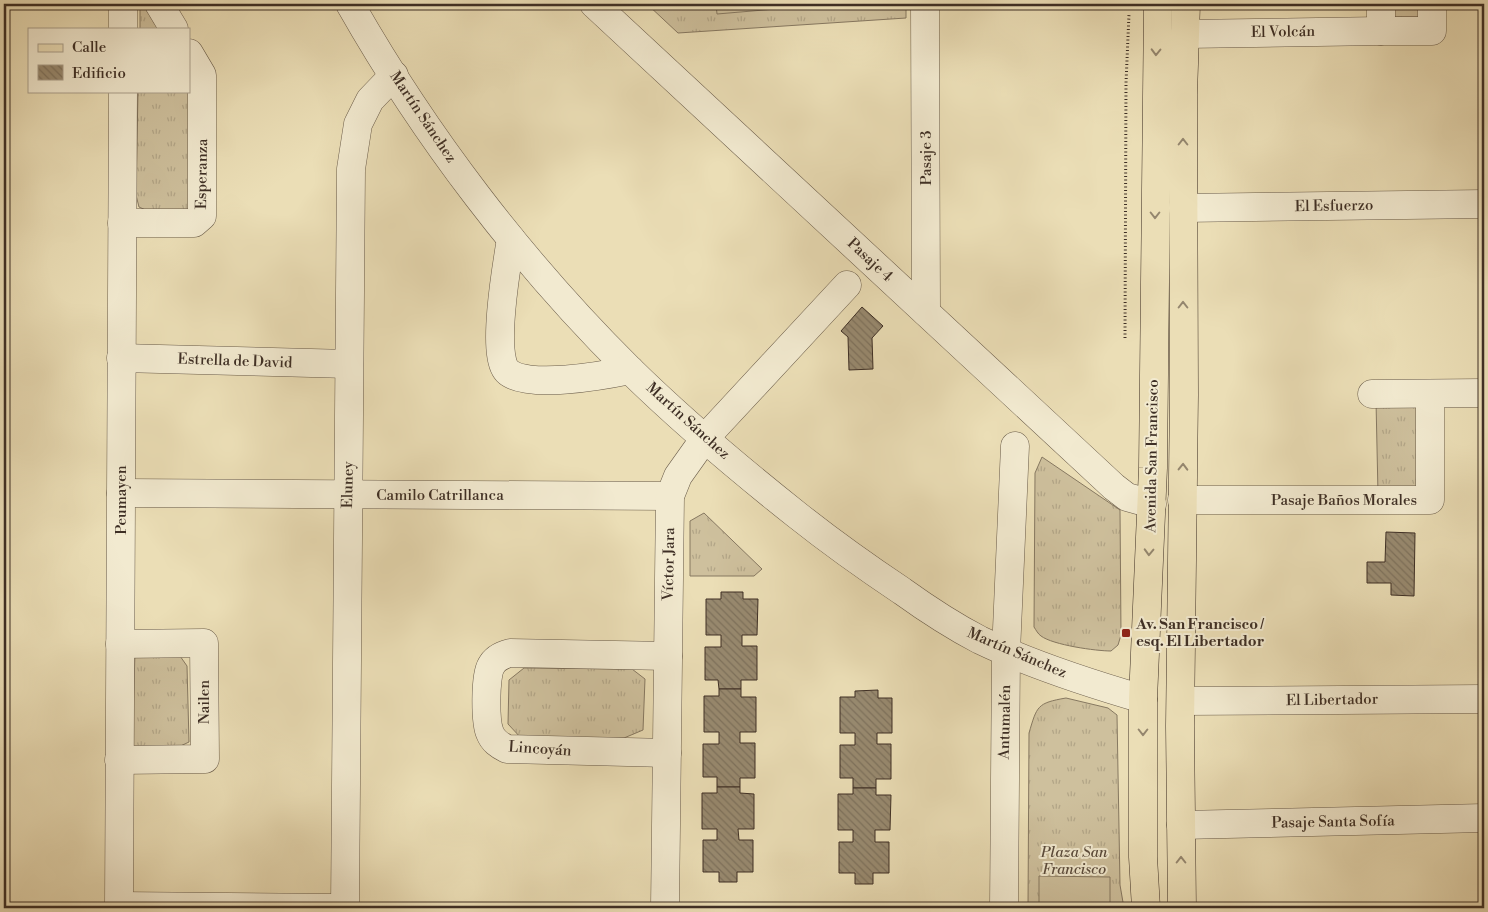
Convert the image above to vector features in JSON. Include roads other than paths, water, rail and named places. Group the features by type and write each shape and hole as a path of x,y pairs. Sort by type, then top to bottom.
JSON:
{"main road":[{"name":"Avenida San Francisco","path":"1146,908 1143,857 1143,699 1152,504 1158,4"},
{"name":"Avenida San Francisco","path":"1182,908 1180,714 1186,4"},
{"path":"1143,699 1166,711 1180,714"}],"street":[{"path":"123,4 123,28"},
{"path":"158,4 173,28"},
{"name":"Martín Sánchez","path":"350,4 394,75 464,178 511,239 581,320 630,370 705,438 761,487 855,559 956,627 1006,652 1143,699"},
{"name":"Pasaje 4","path":"594,4 1114,487 1127,497 1152,504"},
{"name":"Pasaje 3","path":"925,4 926,312"},
{"path":"1381,4 1381,31"},
{"name":"El Volcán","path":"1185,34 1432,31 1432,4"},
{"name":"Esperanza","path":"122,223 194,223 202,216 202,75 190,55"},
{"name":"Eluney","path":"345,908 351,159 358,124 370,100 394,75"},
{"name":"Peumayen","path":"119,907 123,92"},
{"name":"El Esfuerzo","path":"1183,208 1484,204"},
{"path":"511,239 501,316 500,354 503,367 507,372 521,379 551,380 599,376 630,370"},
{"name":"Víctor Jara","path":"665,908 670,496 678,476 705,438 847,286"},
{"name":"Estrella de David","path":"121,358 349,364"},
{"path":"1372,394 1484,393"},
{"name":"Pasaje Baños Morales","path":"1182,500 1430,500 1430,394"},
{"name":"Antumalén","path":"1004,908 1006,652 1015,446"},
{"name":"Camilo Catrillanca","path":"121,493 670,496"},
{"name":"Nailen","path":"120,644 204,643 204,759 120,760"},
{"name":"Lincoyán","path":"667,753 507,749 495,742 490,734 488,726 487,681 490,667 494,661 510,653 668,656"},
{"name":"El Libertador","path":"1180,714 1484,699"},
{"name":"Pasaje Santa Sofía","path":"1181,826 1484,818"},
{"path":"119,907 335,908"}],"place":[{"name":"Av. San Francisco / esq. El Libertador","path":"1126,633"}],"park label":[{"name":"Plaza San Francisco","path":"1074,860"}]}
